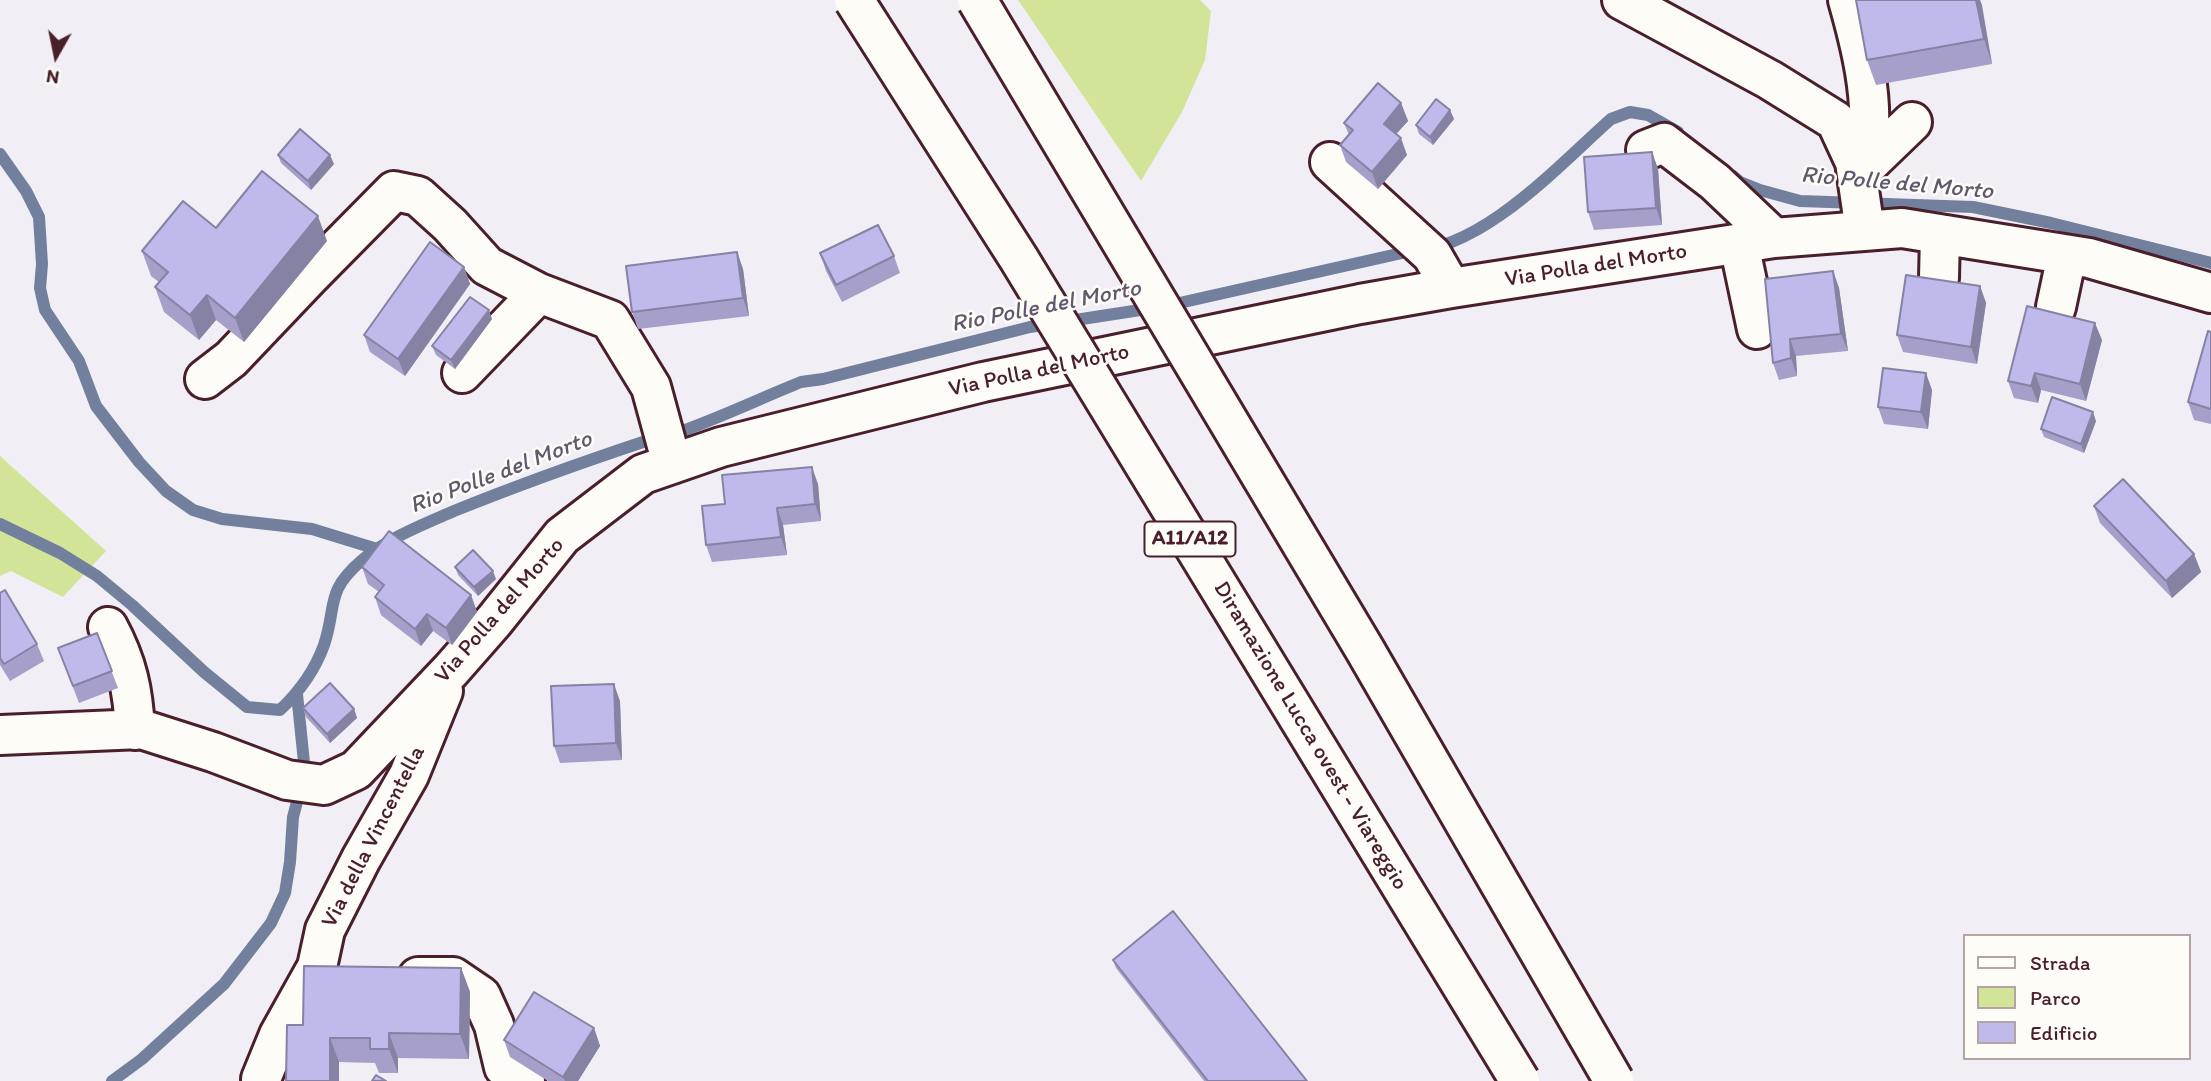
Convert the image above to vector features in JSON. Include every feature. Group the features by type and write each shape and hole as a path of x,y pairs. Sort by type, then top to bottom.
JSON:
{"main road":[{"name":"Diramazione Lucca ovest - Viareggio","path":"854,0 1026,271 1520,1081"},
{"path":"977,0 1365,650 1614,1081"},
{"path":"1622,0 1769,80 1836,121 1855,162 1862,205"},
{"path":"1848,0 1862,50 1868,116 1862,205"},
{"path":"1862,205 1912,122"},
{"path":"1646,150 1664,143 1715,182 1756,241 1757,329"},
{"path":"1330,162 1422,246 1451,288"},
{"path":"205,379 231,359 394,191 418,196 450,225 487,266 539,293 610,320 651,387 671,459"},
{"name":"Via Polla del Morto","path":"0,735 141,729 287,780 324,785 356,770 451,670 562,536 643,474 671,459 983,382 1360,304 1756,241 1862,205 1902,228 2089,258 2211,293"},
{"path":"1939,278 1940,234"},
{"path":"2056,307 2067,255"},
{"path":"461,373 539,293"},
{"path":"108,627 122,652 133,698 135,730"},
{"name":"Via della Vincentella","path":"261,1079 279,1035 317,967 325,930 360,859 409,775 451,670"},
{"path":"317,967 366,977 453,977 481,996 494,1025 504,1067 525,1081"}],"green space":[{"path":"1018,0 1200,0 1211,11 1205,60 1182,112 1141,181"},
{"path":"0,456 106,551 63,597 11,571 0,576"}],"building":[{"path":"1856,0 1976,0 1984,39 1867,60"},
{"path":"1378,83 1401,103 1384,124 1401,138 1372,172 1340,145 1353,130 1344,123"},
{"path":"1436,99 1450,110 1430,137 1416,125"},
{"path":"300,129 330,155 308,181 278,155"},
{"path":"1652,152 1656,208 1588,212 1584,157"},
{"path":"262,171 318,216 235,318 207,295 190,315 155,287 168,272 142,251 183,201 216,228"},
{"path":"878,225 894,256 836,285 820,253"},
{"path":"430,242 464,267 398,359 364,335"},
{"path":"737,252 743,298 632,312 626,266"},
{"path":"1833,271 1841,334 1790,339 1791,358 1773,363 1765,279"},
{"path":"1906,275 1980,286 1971,347 1897,335"},
{"path":"470,297 489,310 451,360 432,346"},
{"path":"2027,306 2095,323 2080,384 2035,373 2031,386 2008,381"},
{"path":"2208,331 2211,332 2211,409 2188,402"},
{"path":"1883,368 1926,373 1921,412 1878,407"},
{"path":"2052,397 2093,412 2081,444 2041,429"},
{"path":"812,467 815,504 777,508 781,537 706,545 702,506 725,504 722,475"},
{"path":"2123,479 2194,554 2166,581 2094,506"},
{"path":"389,531 471,595 446,628 427,614 415,629 375,597 384,585 362,567"},
{"path":"473,550 493,571 474,587 455,567"},
{"path":"5,590 37,644 4,664 0,658 0,593"},
{"path":"97,633 112,671 73,686 58,648"},
{"path":"330,683 354,709 327,734 303,708"},
{"path":"614,684 616,743 554,746 551,686"},
{"path":"1173,911 1307,1081 1208,1081 1113,960"},
{"path":"304,966 461,968 460,1034 389,1033 389,1049 370,1049 370,1038 330,1038 330,1081 286,1081 287,1025 303,1025"},
{"path":"534,992 594,1028 563,1077 504,1040"},
{"path":"376,1075 386,1081 372,1081"}],"waterway":[{"name":"Rio Polle del Morto","path":"0,524 60,553 97,576 247,707 280,710 300,688 316,663 324,645 337,591 350,572 371,553 394,539 454,511 596,458 674,434 801,382 823,379 1030,327 1166,306 1438,247 1465,236 1518,202 1611,119 1630,112 1648,115 1678,132"},
{"path":"0,154 26,191 39,217 42,264 40,288 45,310 79,361 96,406 139,462 166,491 193,510 222,519 312,529 377,549"},
{"name":"Rio Polle del Morto","path":"1733,176 1740,182 1760,190 1800,201 1973,207 2051,223 2211,263"},
{"path":"112,1081 142,1059 224,984 271,923 285,893 293,817 305,772 297,694"}]}
